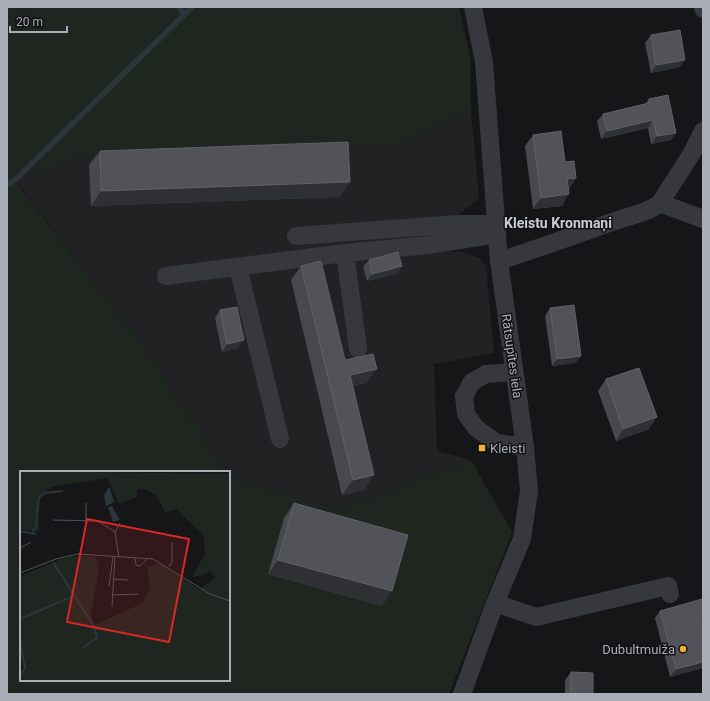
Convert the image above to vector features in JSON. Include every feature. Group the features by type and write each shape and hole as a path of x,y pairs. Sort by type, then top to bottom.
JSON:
{"street":[{"name":"Rātsupītes iela","path":"462,694 495,603 522,539 529,491 525,447 499,261 484,62 473,7"},
{"path":"499,261 652,209 660,203 692,153 703,131"},
{"path":"660,203 703,220"},
{"path":"296,236 459,224 496,229"},
{"path":"166,276 345,253 428,245 496,229"},
{"path":"345,253 358,349"},
{"path":"238,267 280,439"},
{"path":"514,372 486,374 472,382 464,396 466,414 476,428 497,443 525,447"},
{"path":"495,603 536,617 668,586 670,594"}],"shaded area":[{"path":"7,7 459,7 470,55 471,111 399,144 88,153 15,181 140,341 224,471 20,471 20,681 230,681 230,478 339,510 471,460 512,532 449,694 7,694"},
{"path":"471,111 479,198 457,216 429,250 461,252 480,258 486,267 494,353 434,364 437,451 471,460 339,510 230,478 230,471 224,471 140,341 15,180 88,153 399,144"}],"building":[{"path":"680,30 685,60 656,65 651,35"},
{"path":"668,95 676,133 657,136 653,120 607,131 603,114 649,103 649,99"},
{"path":"561,131 565,162 574,161 576,178 567,179 569,194 541,198 533,135"},
{"path":"348,142 350,182 101,191 100,151"},
{"path":"398,252 402,266 372,274 369,260"},
{"path":"321,261 345,360 373,354 377,369 350,375 374,475 353,480 301,266"},
{"path":"574,305 581,356 557,359 550,308"},
{"path":"237,307 244,340 227,344 220,310"},
{"path":"639,368 657,417 623,429 606,379"},
{"path":"294,503 408,535 392,591 278,560"},
{"name":"Dubultmuiža","path":"702,599 703,662 676,669 660,611"},
{"path":"571,672 593,673 593,694 570,694"}],"waterway":[{"path":"179,7 184,14"},
{"path":"7,185 15,180 192,7"}],"place":[{"name":"Kleisti","path":"482,448"},
{"name":"Dubultmuiža","path":"683,649"}],"district":[{"name":"Kleistu Kronmaņi","path":"558,223"}]}
